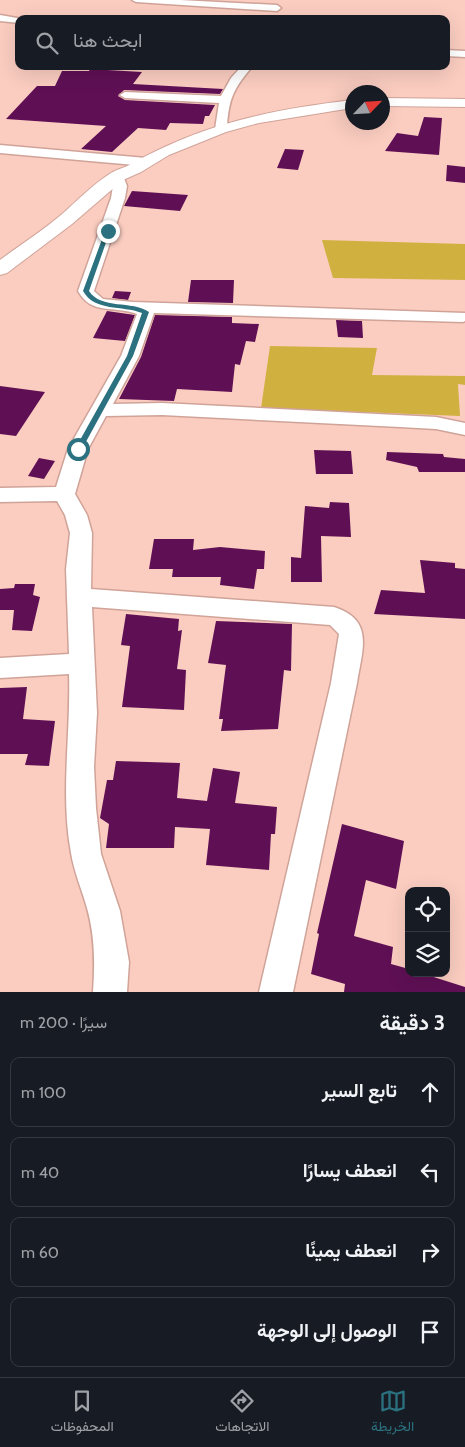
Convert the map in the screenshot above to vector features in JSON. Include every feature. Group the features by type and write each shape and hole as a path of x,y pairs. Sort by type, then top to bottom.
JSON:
{"main road":[{"path":"390,102 465,102"},
{"path":"2,265 66,220 117,176 172,148 221,129 291,112 345,105"}],"street":[{"path":"136,0 277,8"},
{"path":"0,18 15,20"},
{"path":"450,53 465,54"},
{"path":"221,129 221,117 226,100 236,76 243,70"},
{"path":"125,95 226,100"},
{"path":"0,149 146,162"},
{"path":"117,176 120,186 118,198 86,291 90,298 99,303 133,307 463,317"},
{"path":"110,992 112,962 104,911 86,854 80,808 80,767 84,713 78,569 81,533 76,515 64,494 78,449 130,356 146,312 133,307"},
{"path":"101,410 162,409 400,421 436,423 465,429"},
{"path":"0,495 64,494"},
{"path":"80,597 334,616 345,622 352,633 344,683 276,992"},
{"path":"0,668 83,663"}],"shaded area":[{"path":"322,240 465,244 465,280 333,278"},
{"path":"270,346 377,348 372,375 465,376 465,385 458,384 460,416 261,408"}],"building":[{"path":"62,71 142,72 133,84 223,89 220,94 124,90 118,96 125,100 215,105 209,116 205,116 203,124 170,123 166,130 138,128 112,152 81,149 106,126 6,119 37,86 55,86"},
{"path":"424,117 442,118 439,155 385,151 397,133 418,136"},
{"path":"285,149 304,150 298,170 277,168"},
{"path":"447,165 465,167 465,183 446,181"},
{"path":"132,191 188,195 180,211 124,206"},
{"path":"191,280 234,280 233,303 188,302"},
{"path":"115,291 131,292 128,300 112,298"},
{"path":"107,311 135,315 125,341 93,338"},
{"path":"155,315 232,317 232,323 259,324 255,342 246,341 240,365 235,364 232,392 177,389 174,401 119,399 141,357"},
{"path":"336,320 362,321 363,338 338,337"},
{"path":"0,386 45,392 16,436 0,434"},
{"path":"314,450 351,451 353,474 316,474"},
{"path":"387,452 443,454 444,457 465,459 465,472 419,472 417,467 386,460"},
{"path":"39,458 55,461 44,479 28,476"},
{"path":"330,502 349,503 351,537 321,536 322,582 291,582 291,557 301,558 305,506 329,508"},
{"path":"154,539 194,539 193,550 220,547 265,551 264,569 257,569 254,589 220,585 221,577 172,577 173,569 149,569"},
{"path":"420,560 455,563 455,568 465,569 465,619 374,614 381,590 425,593"},
{"path":"15,584 35,584 33,595 40,597 32,631 12,630 14,610 0,610 0,589 14,588"},
{"path":"126,614 179,619 178,631 182,630 177,669 186,670 184,710 122,707 130,646 121,645"},
{"path":"216,621 292,624 291,671 284,670 278,729 221,731 223,719 219,719 226,665 208,663"},
{"path":"27,687 23,719 55,721 49,766 25,765 28,754 0,754 0,688"},
{"path":"116,761 180,763 177,798 207,801 213,768 240,772 235,803 277,807 275,834 271,834 269,870 206,865 210,829 175,827 174,848 106,848 109,824 100,818 107,780 113,780"},
{"path":"342,824 404,841 396,889 366,880 354,936 393,947 391,964 405,968 405,977 434,977 465,987 465,992 344,992 345,984 311,974 319,934 317,933"}],"route":[{"path":"78,449 130,356 146,312 133,307 99,303 90,298 86,291 108,231"}]}
